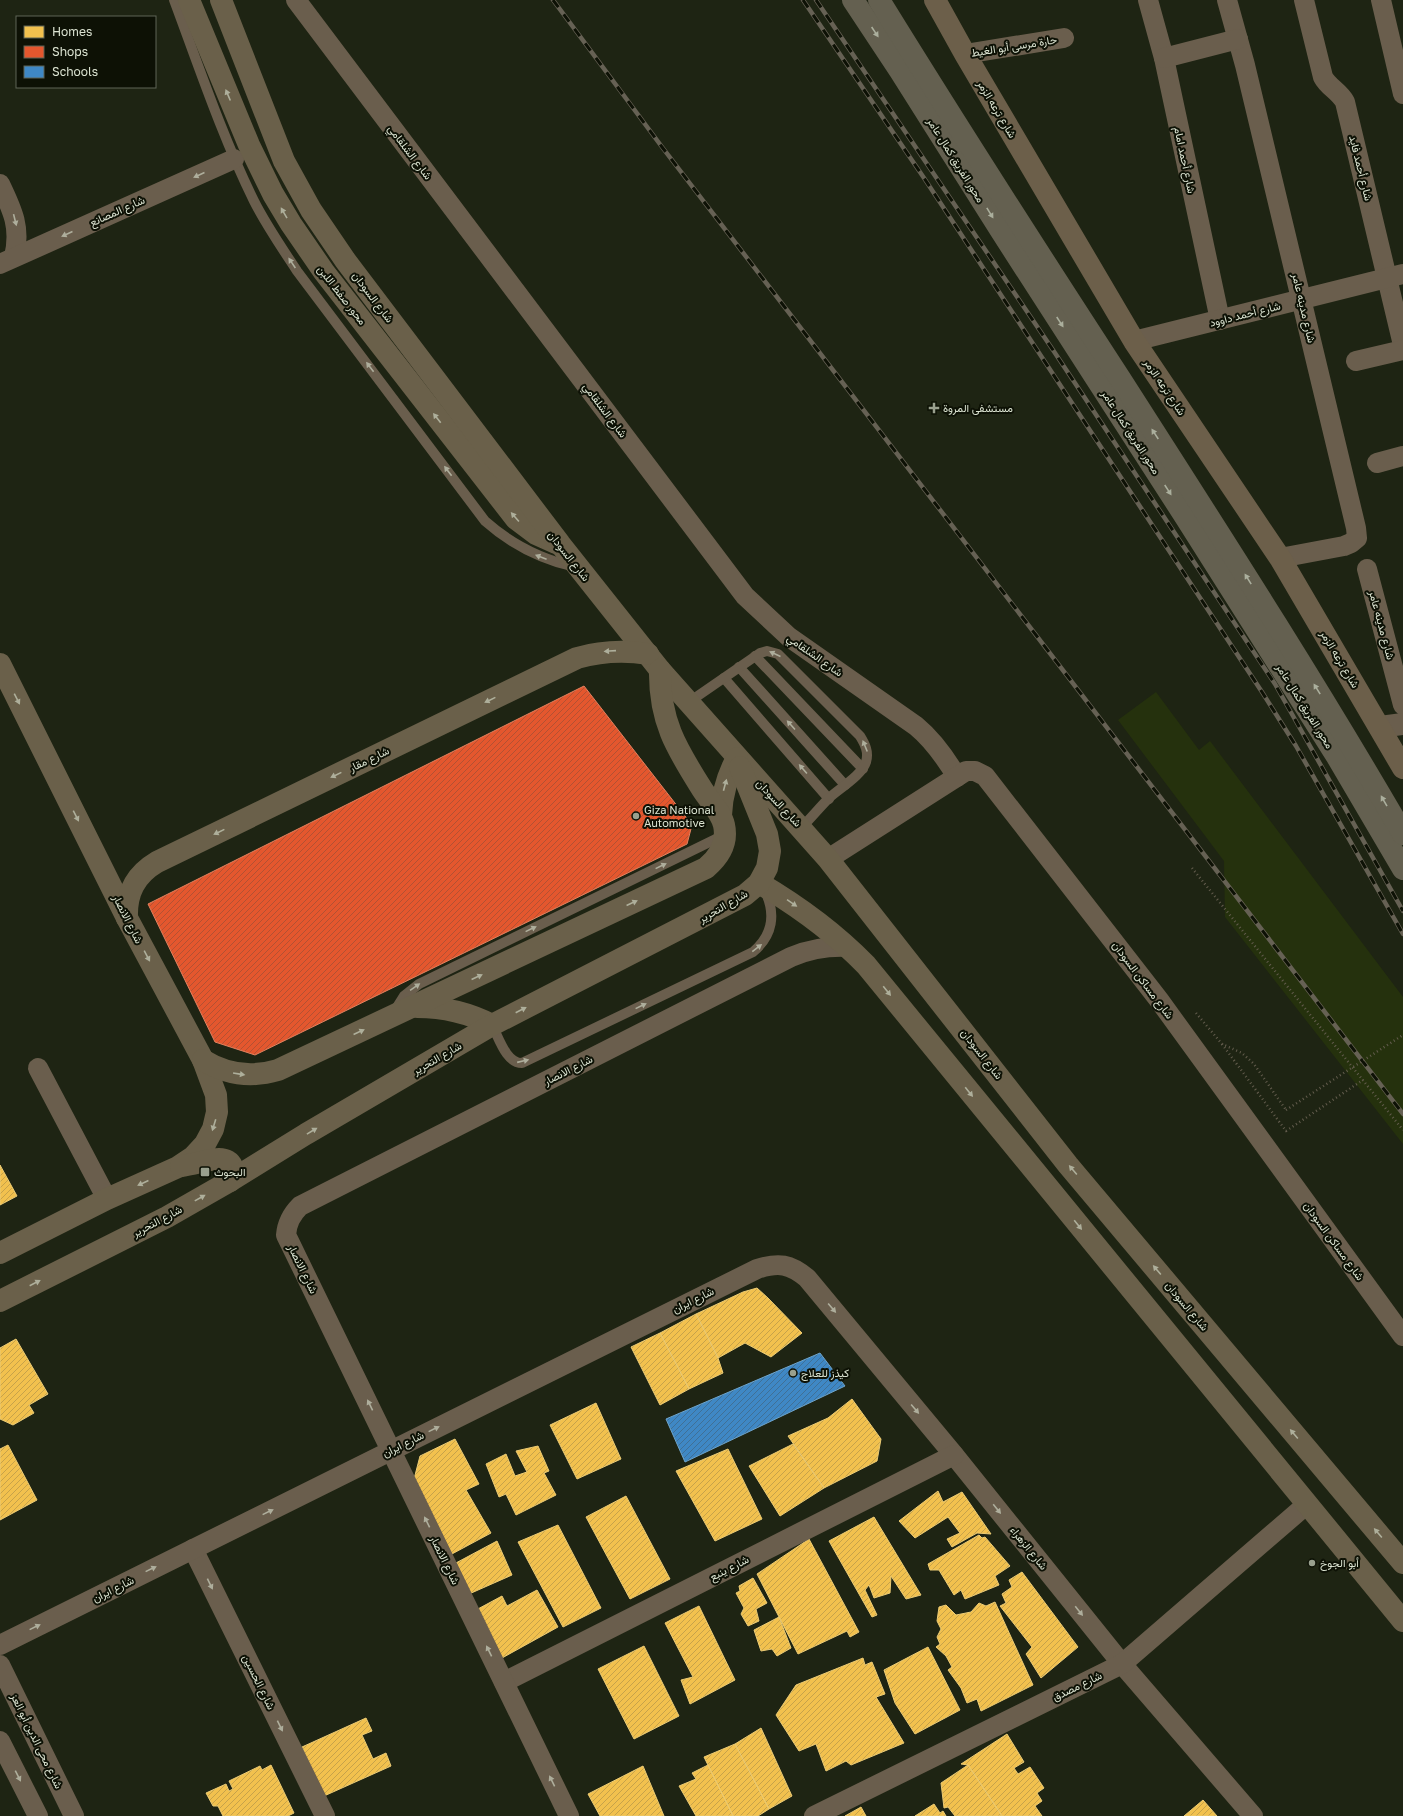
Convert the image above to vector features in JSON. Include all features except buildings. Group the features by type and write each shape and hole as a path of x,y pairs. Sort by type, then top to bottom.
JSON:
{"highway":[{"name":"محور الفريق كمال عامر","path":"853,0 1190,524 1336,755 1403,869"},
{"name":"محور الفريق كمال عامر","path":"879,0 1017,220 1219,533 1351,744 1403,834"}],"main road":[{"name":"محور صفط اللبن","path":"189,0 252,152 273,194 310,253 516,519 536,534 560,544"},
{"name":"شارع السودان","path":"221,0 284,160 295,183 311,210 346,260 560,544 654,662 737,758 802,828 828,859 1068,1165 1403,1563"},
{"name":"شارع ترعه الزمر","path":"935,0 964,54 1134,341 1280,558 1403,768"},
{"name":"شارع مقار","path":"127,918 126,907 133,885 139,876 157,862 577,658 596,652 614,650 654,662"},
{"path":"654,662 663,712 670,732 678,750 723,825"},
{"name":"شارع الانصار","path":"2,675 127,918 203,1060 216,1095 217,1112 213,1129 205,1144 193,1157 178,1167"},
{"path":"203,1060 214,1067 239,1075 266,1074 278,1070 413,1007 499,956 604,905 706,868 720,854 723,825 724,786 737,758"},
{"name":"شارع التحرير","path":"0,1301 167,1217 492,1025 745,895 759,883 767,868 770,851 767,834 752,800 737,758"},
{"path":"759,883 806,912 848,947 866,965 1306,1505 1403,1621"},
{"path":"413,1007 450,1008 467,1013 492,1025"},
{"path":"0,1253 178,1167 219,1159 227,1160 233,1166 234,1174 230,1181"}],"street":[{"name":"شارع الشلقامي","path":"296,0 745,596 789,637 929,736 939,748 957,777"},
{"name":"شارع أحمد امام","path":"1148,0 1164,58 1220,320"},
{"name":"شارع مدينه عامر","path":"1227,0 1238,39 1302,300 1356,528 1357,538 1344,546 1280,558"},
{"name":"شارع أحمد فايد","path":"1304,0 1323,77 1325,81 1342,95 1345,102 1395,276 1403,345"},
{"path":"1381,0 1403,94"},
{"name":"حارة مرسى أبو الغيط","path":"964,54 1064,38"},
{"path":"1164,58 1238,39"},
{"name":"شارع المصانع","path":"7,261 234,159"},
{"path":"0,184 16,221 17,246 7,261"},
{"name":"شارع أحمد داوود","path":"1134,341 1395,276"},
{"path":"1356,360 1403,350"},
{"path":"1377,463 1403,456"},
{"name":"شارع مدينه عامر","path":"1367,568 1403,705"},
{"path":"1380,727 1403,724"},
{"name":"شارع مساكن السودان","path":"828,859 966,771 975,771 985,776 1159,1000 1403,1336"},
{"name":"شارع الانصار","path":"569,1816 286,1235 287,1227 294,1212 300,1206 791,957 817,948 833,946 848,947"},
{"path":"38,1068 107,1200"},
{"name":"شارع ايران","path":"0,1644 757,1269 770,1265 784,1265 797,1270 808,1278"},
{"name":"شارع الزهراء","path":"808,1278 954,1455 1122,1664 1253,1816"},
{"name":"شارع ينبع","path":"504,1682 954,1455"},
{"name":"شارع مصدق","path":"814,1816 1122,1664 1306,1505"},
{"name":"شارع الحسين","path":"193,1549 325,1816"},
{"name":"شارع محى الدين أبو العز","path":"0,1665 74,1816"},
{"path":"0,1741 38,1816"}],"lane":[{"path":"174,0 234,159 255,202 297,271 485,521 516,545 535,555 557,563 579,568"},
{"path":"689,702 755,656 766,651 778,654 860,736 865,743 867,752 867,761 863,769 829,798 802,828"},
{"path":"755,656 863,769"},
{"path":"739,667 845,785"},
{"path":"724,678 829,798"},
{"path":"492,1025 510,1058 517,1063 522,1063 753,952 763,943 768,934 771,921 769,902 759,883"},
{"path":"391,1017 396,1006 411,989 499,956"}],"path":[{"path":"1192,868 1403,1130"},
{"path":"1192,1009 1222,1044 1286,1131 1363,1080"},
{"path":"1222,1044 1246,1056 1254,1064 1286,1110 1403,1035"}],"shaded area":[{"path":"1156,692 1199,750 1210,741 1403,997 1403,1144 1225,917 1224,861 1118,720"}],"railway":[{"path":"553,0 662,147 1403,1114"},
{"path":"803,0 924,178 1262,692 1296,746 1403,934"},
{"path":"816,0 1053,350 1275,684 1403,911"}],"place":[{"name":"مستشفى المروة","path":"934,408"},
{"name":"Giza National Automotive","path":"636,816"},
{"name":"البحوث","path":"205,1172"},
{"name":"كيذز للعلاج","path":"793,1373"},
{"name":"أبو الجوخ","path":"1312,1563"}]}
